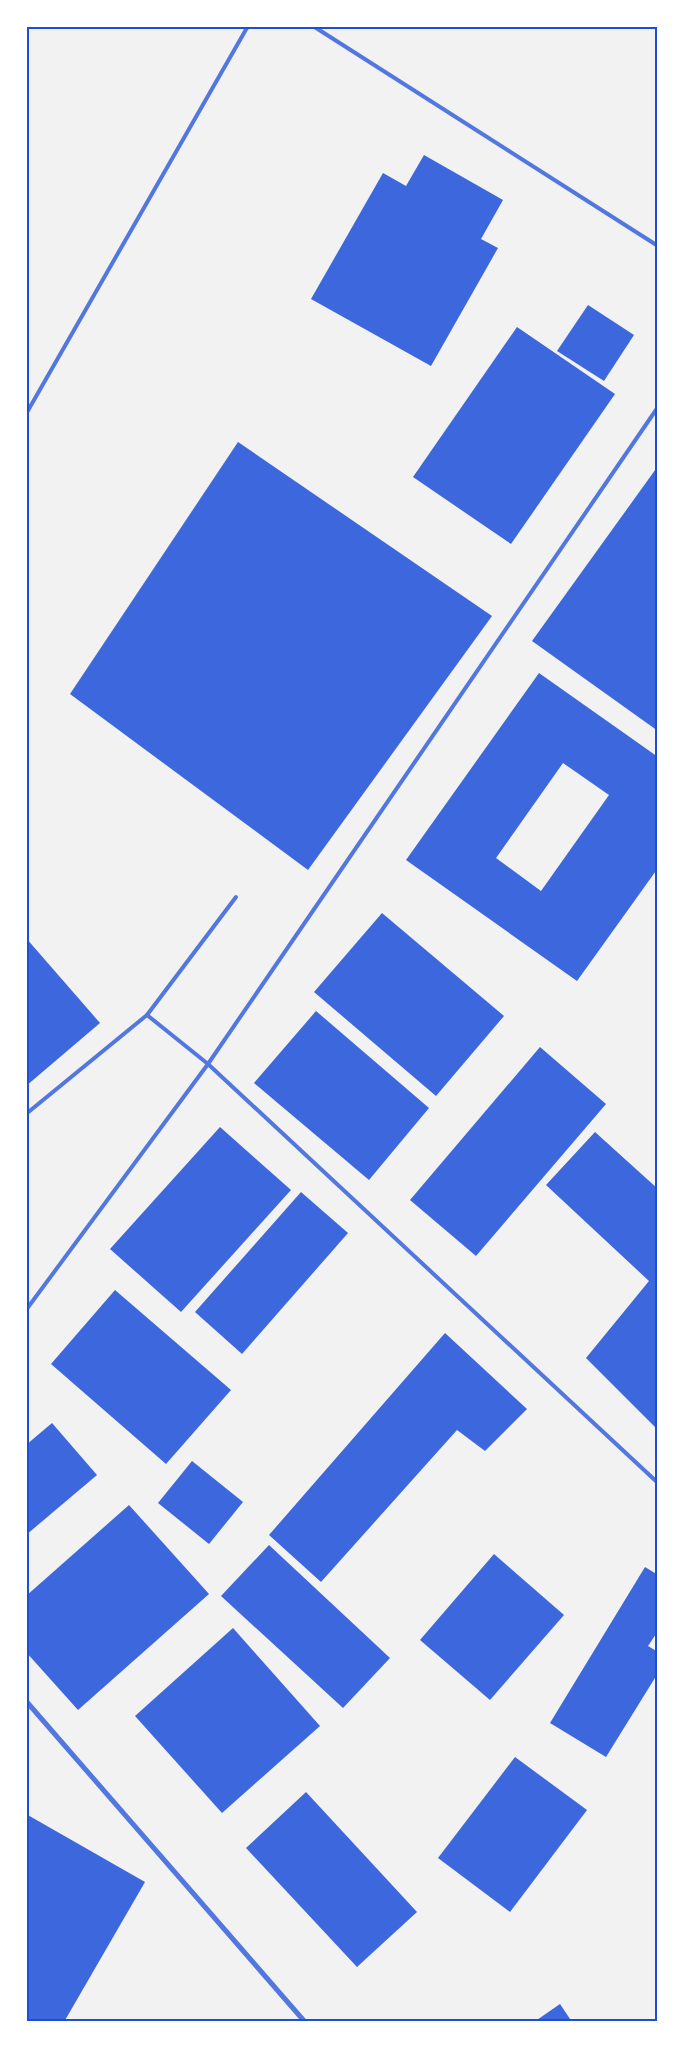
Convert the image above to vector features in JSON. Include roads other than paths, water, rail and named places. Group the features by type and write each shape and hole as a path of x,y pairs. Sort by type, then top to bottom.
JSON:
{"street":[{"path":"26,1701 305,2022"}],"lane":[{"path":"26,414 248,26"},
{"path":"313,26 658,246"},
{"path":"26,1310 208,1064 658,406"},
{"path":"26,1114 147,1015 236,897"},
{"path":"147,1015 208,1064 658,1483"}]}
